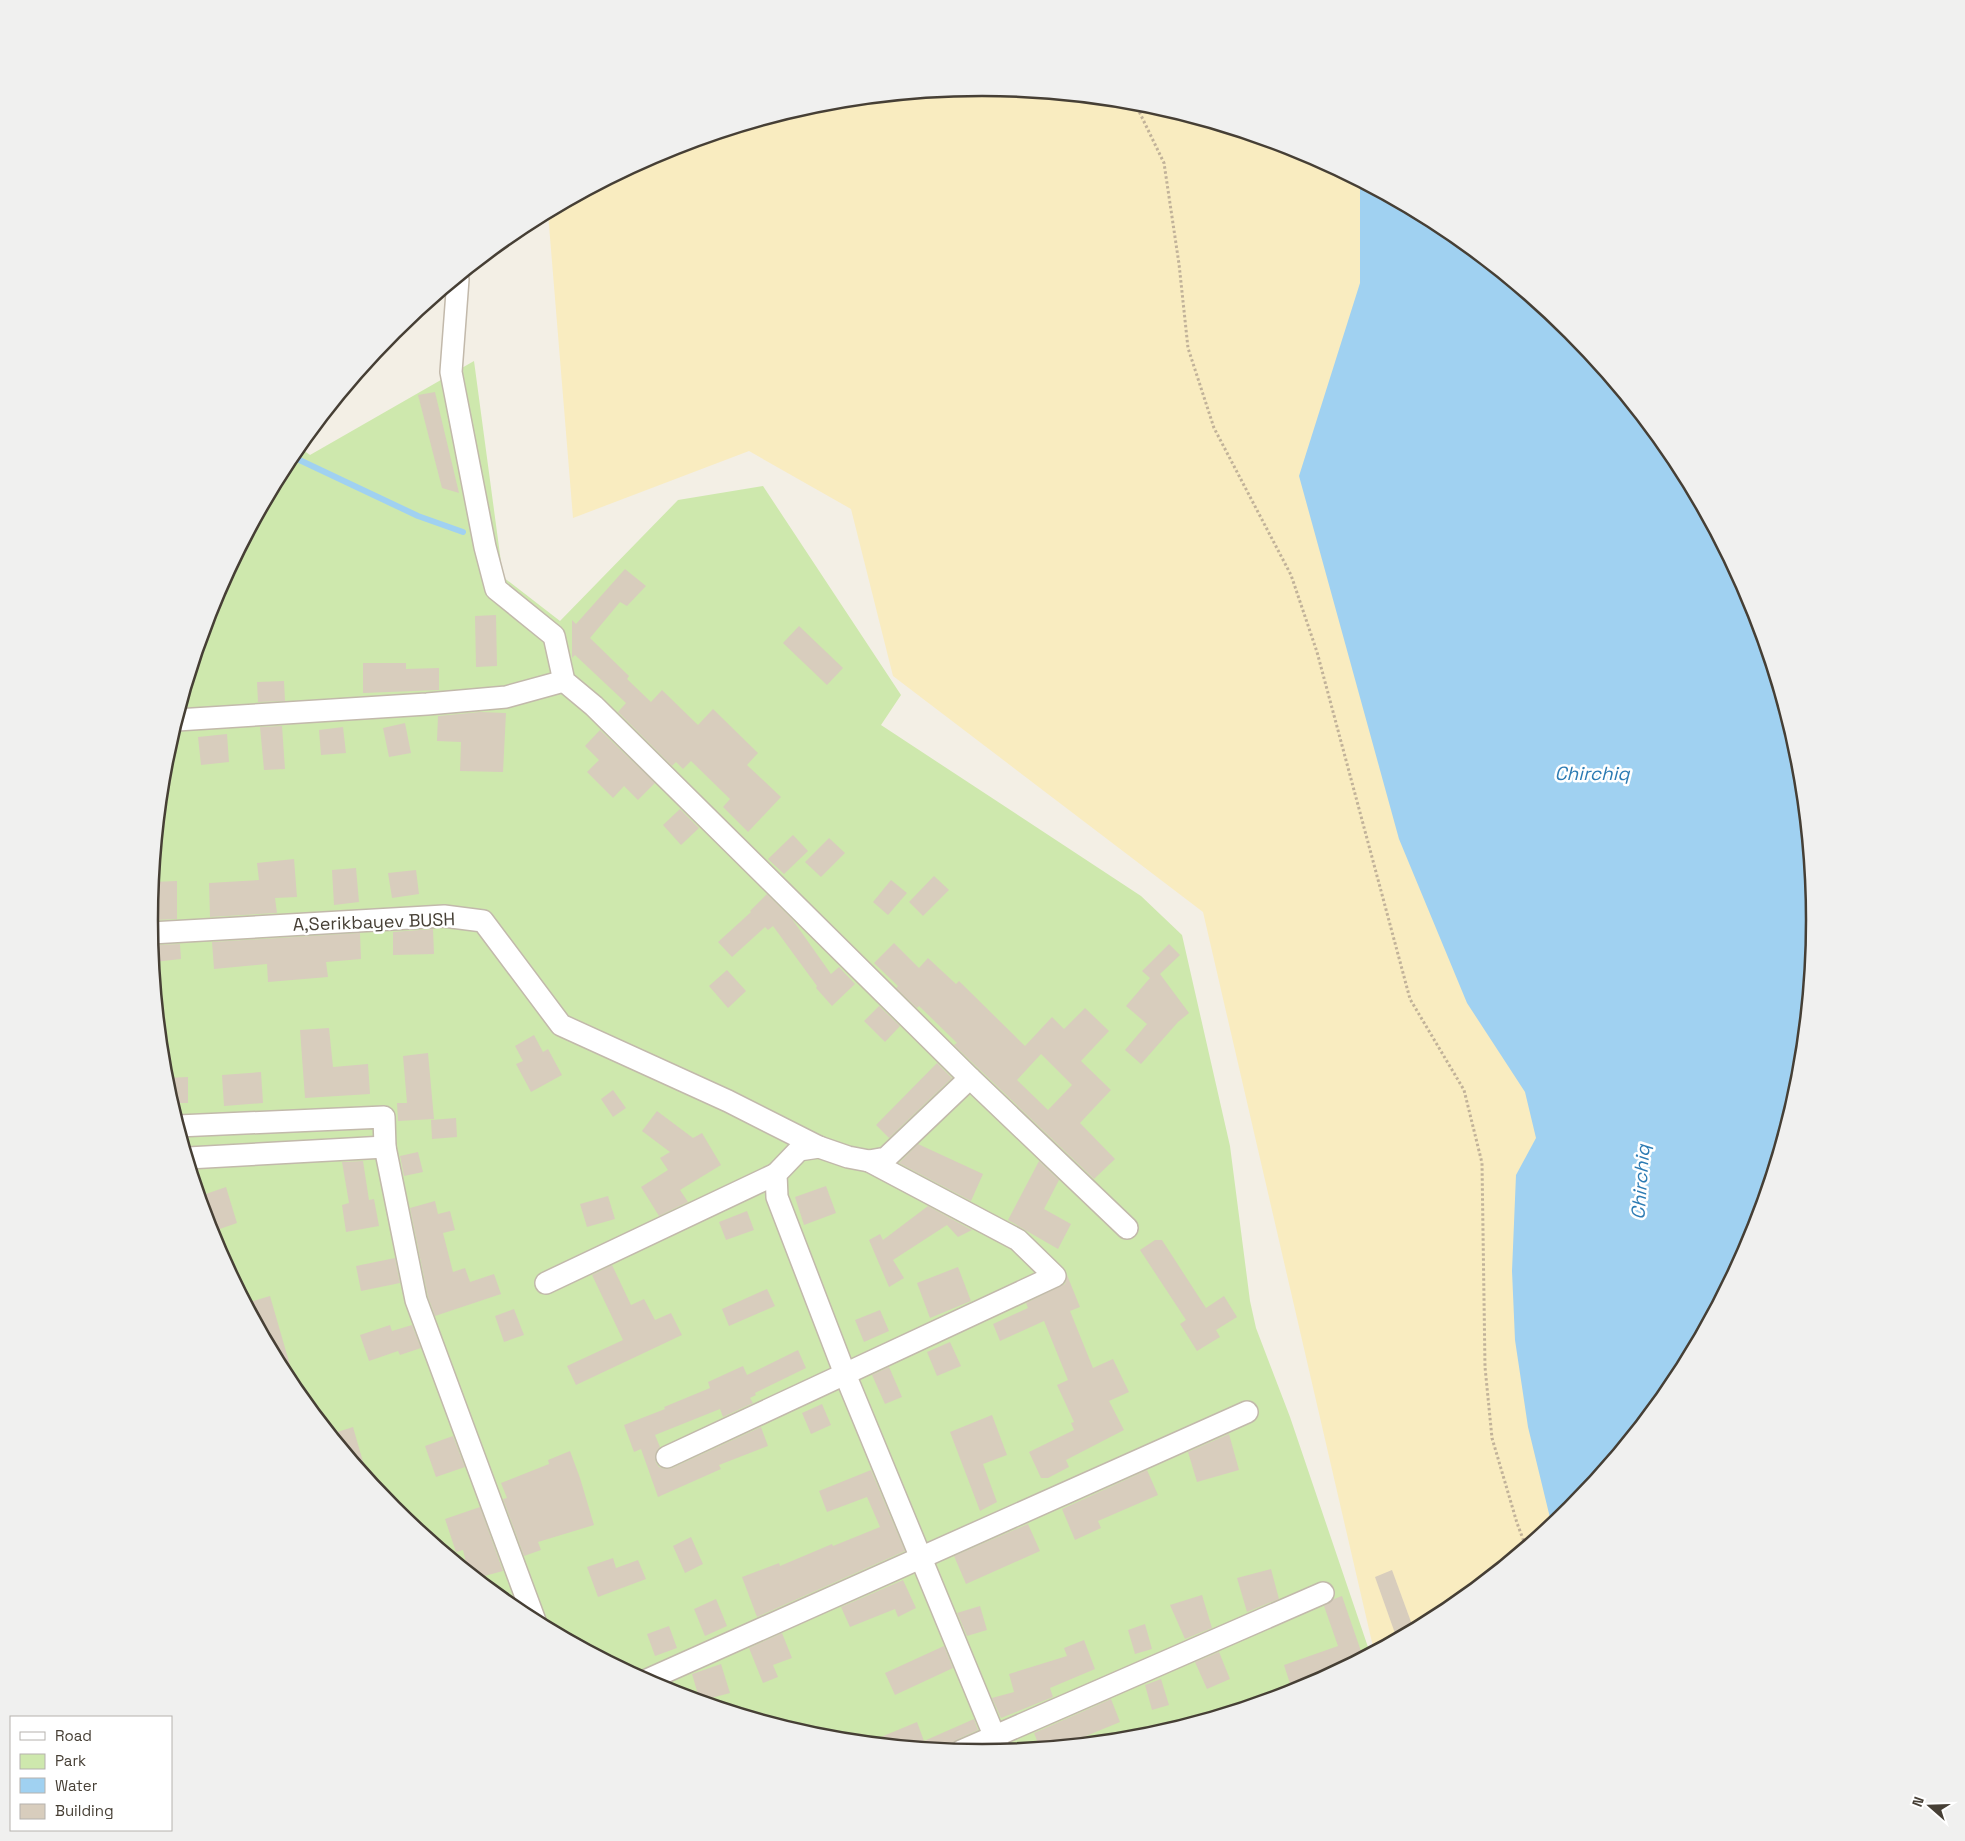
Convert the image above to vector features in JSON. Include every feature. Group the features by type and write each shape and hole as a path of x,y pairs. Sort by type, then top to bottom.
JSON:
{"street":[{"path":"457,286 451,372 487,556 496,589 554,636 564,681 594,706 970,1078 1127,1228"},
{"path":"183,720 506,697 564,681"},
{"name":"A,Serikbayev BUSH","path":"158,933 444,916 483,921 561,1025 728,1101 819,1147 848,1157 869,1161 1018,1240 1055,1276 844,1374"},
{"path":"869,1161 886,1158 970,1078"},
{"path":"184,1126 384,1117 385,1147 416,1300 531,1610"},
{"path":"193,1158 385,1147"},
{"path":"546,1283 776,1174 799,1150 819,1147"},
{"path":"776,1174 777,1197 844,1374 997,1744 1323,1592"},
{"path":"666,1457 844,1374"},
{"path":"655,1677 1247,1412"}],"path":[{"path":"1139,111 1164,163 1179,264 1188,348 1214,428 1291,575 1316,652 1410,999 1464,1090 1482,1163 1485,1367 1492,1438 1516,1523 1524,1542"}],"green space":[{"path":"474,361 503,577 560,621 678,500 763,486 901,695 881,725 1141,896 1182,935 1230,1146 1250,1301 1256,1328 1290,1417 1368,1648 1298,1682 1247,1701 1196,1717 1090,1738 982,1745 875,1738 822,1729 769,1717 667,1682 618,1660 570,1634 525,1606 439,1540 363,1464 297,1378 269,1333 243,1285 221,1236 186,1134 165,1028 160,974 158,920 165,813 186,707 221,605 243,556 269,508 297,463 305,452 310,455"}],"sand":[{"path":"982,96 1090,103 1196,124 1298,159 1347,181 1395,207 1440,235 1484,267 1526,301 1565,338 1602,377 1668,463 1696,508 1722,556 1744,605 1779,707 1791,760 1800,813 1807,920 1800,1028 1791,1081 1779,1134 1744,1236 1722,1285 1696,1333 1668,1378 1602,1464 1565,1503 1526,1540 1484,1574 1440,1606 1373,1646 1203,912 893,676 851,509 749,451 573,518 549,220 618,181 667,159 769,124 822,112 875,103"}],"water":[{"name":"Chirchiq","path":"1360,188 1440,235 1484,267 1526,301 1602,377 1668,463 1696,508 1722,556 1744,605 1779,707 1800,813 1807,920 1800,1028 1779,1134 1763,1185 1744,1236 1722,1285 1696,1333 1668,1378 1602,1464 1550,1517 1528,1427 1515,1340 1512,1271 1516,1175 1536,1138 1525,1092 1467,1003 1399,839 1299,476 1360,283"}],"building":[{"path":"435,392 459,493 442,488 418,395"},
{"path":"625,569 646,586 627,606 620,602 590,638 629,676 627,679 651,702 662,690 698,725 713,709 758,753 747,765 781,797 748,832 723,807 730,799 691,761 683,769 676,762 672,766 618,712 626,703 575,655 572,658 572,620 576,624"},
{"path":"496,615 497,666 476,667 475,616"},
{"path":"799,626 843,668 827,685 783,643"},
{"path":"363,663 406,663 406,669 439,668 439,690 363,693"},
{"path":"284,681 285,701 258,702 257,682"},
{"path":"480,712 506,713 503,772 460,771 461,742 437,741 438,716"},
{"path":"405,723 411,753 389,757 383,728"},
{"path":"282,726 285,769 264,770 260,727"},
{"path":"343,727 346,753 321,755 319,730"},
{"path":"600,730 655,783 638,800 624,786 613,798 587,772 599,760 585,746"},
{"path":"227,734 229,762 201,765 198,737"},
{"path":"680,809 699,828 681,845 663,825"},
{"path":"793,835 808,851 784,874 768,859"},
{"path":"829,838 845,853 821,877 805,862"},
{"path":"294,859 297,897 275,898 277,913 210,917 209,883 259,880 257,863"},
{"path":"356,868 359,902 334,905 332,870"},
{"path":"416,870 419,894 392,898 388,873"},
{"path":"934,876 949,890 923,916 909,902"},
{"path":"891,880 907,893 888,915 873,902"},
{"path":"177,881 177,919 158,920 159,882"},
{"path":"767,894 792,919 831,974 839,967 855,984 832,1006 816,988 817,986 773,926 768,930 765,927 732,957 718,942 751,912"},
{"path":"433,929 434,954 393,955 393,932"},
{"path":"360,933 361,959 326,962 328,977 268,982 267,964 214,969 212,942"},
{"path":"894,943 919,968 928,958 956,984 959,981 1025,1046 1052,1017 1064,1029 1085,1008 1109,1031 1081,1061 1111,1090 1080,1123 1115,1159 1094,1179 954,1045 957,1043 919,1006 917,1008 896,988 898,986 874,963","holes":["1041,1054 1072,1085 1048,1110 1017,1080"]},
{"path":"180,944 181,959 160,961 159,945"},
{"path":"1169,944 1180,955 1160,974 1189,1013 1178,1022 1141,1064 1125,1050 1147,1024 1126,1006 1150,978 1142,971"},
{"path":"727,970 746,991 728,1008 709,986"},
{"path":"879,1006 900,1026 885,1042 864,1021"},
{"path":"329,1028 333,1067 368,1064 370,1094 305,1098 300,1030"},
{"path":"534,1035 543,1052 548,1049 562,1075 531,1092 516,1064 523,1061 515,1046"},
{"path":"428,1053 434,1119 398,1121 397,1103 407,1103 403,1056"},
{"path":"937,1063 952,1078 889,1138 876,1125"},
{"path":"261,1072 263,1103 224,1106 222,1075"},
{"path":"188,1077 188,1103 179,1103 173,1078"},
{"path":"613,1090 626,1108 613,1117 601,1099"},
{"path":"657,1111 693,1138 702,1133 721,1165 680,1190 688,1202 659,1216 641,1187 668,1170 660,1158 670,1152 642,1131"},
{"path":"456,1118 457,1137 432,1139 431,1120"},
{"path":"918,1144 983,1174 971,1201 899,1163"},
{"path":"418,1152 423,1172 404,1176 400,1156"},
{"path":"363,1161 369,1200 374,1199 379,1226 346,1232 342,1205 349,1203 342,1162"},
{"path":"1039,1161 1059,1180 1044,1209 1071,1224 1058,1249 1008,1220"},
{"path":"826,1186 836,1213 804,1225 795,1197"},
{"path":"226,1187 237,1223 219,1229 205,1194"},
{"path":"608,1196 615,1219 587,1227 580,1204"},
{"path":"435,1201 438,1214 450,1211 455,1230 443,1233 453,1272 465,1268 470,1282 494,1274 501,1294 435,1316 428,1297 410,1208"},
{"path":"928,1206 972,1230 958,1237 947,1225 893,1260 904,1278 889,1287 869,1240 880,1234 883,1240"},
{"path":"747,1211 754,1230 726,1240 719,1222"},
{"path":"1155,1240 1162,1240 1206,1308 1224,1296 1237,1317 1216,1330 1220,1337 1197,1351 1180,1324 1186,1320 1140,1250"},
{"path":"395,1258 400,1283 361,1291 356,1266"},
{"path":"612,1265 631,1305 644,1299 655,1320 671,1313 682,1335 576,1385 567,1366 623,1340 592,1275"},
{"path":"958,1267 971,1301 930,1318 917,1283"},
{"path":"1067,1275 1080,1307 1070,1311 1093,1368 1113,1359 1129,1392 1109,1401 1124,1430 1066,1460 1069,1467 1048,1478 1041,1478 1029,1452 1074,1430 1071,1423 1074,1422 1057,1385 1068,1380 1044,1321 1000,1341 993,1324 1028,1308 1026,1303 1065,1284"},
{"path":"767,1289 775,1306 729,1326 722,1309"},
{"path":"270,1296 291,1368 269,1333 252,1301"},
{"path":"514,1309 524,1335 504,1342 495,1316"},
{"path":"880,1310 889,1331 864,1342 855,1320"},
{"path":"390,1325 392,1331 412,1325 421,1348 400,1355 398,1351 369,1361 360,1335"},
{"path":"950,1342 961,1366 937,1376 927,1352"},
{"path":"798,1350 806,1368 755,1393 756,1395 750,1398 753,1403 723,1417 720,1409 655,1435 660,1447 655,1456 656,1463 659,1467 665,1469 672,1468 761,1427 768,1446 719,1465 721,1469 658,1497 641,1449 634,1452 624,1425 665,1409 664,1407 710,1388 708,1382 743,1366 747,1375"},
{"path":"889,1367 902,1397 885,1404 872,1375"},
{"path":"822,1404 831,1425 811,1434 802,1413"},
{"path":"992,1415 1007,1455 983,1464 997,1502 980,1511 950,1432"},
{"path":"353,1427 364,1465 363,1464 337,1432"},
{"path":"1229,1434 1239,1470 1197,1482 1188,1452"},
{"path":"453,1436 465,1467 436,1477 425,1446"},
{"path":"570,1451 594,1525 538,1542 541,1550 524,1556 503,1499 507,1498 501,1483 549,1464 548,1460"},
{"path":"871,1470 905,1551 757,1617 742,1577 779,1563 780,1566 832,1544 833,1546 880,1527 867,1497 827,1512 819,1491"},
{"path":"1147,1470 1158,1495 1098,1521 1101,1528 1075,1540 1062,1509"},
{"path":"480,1507 503,1571 484,1576 466,1562 463,1550 456,1552 445,1519"},
{"path":"1028,1524 1040,1551 966,1584 954,1556"},
{"path":"691,1537 703,1564 685,1573 673,1546"},
{"path":"613,1558 616,1568 638,1560 646,1579 598,1597 587,1567"},
{"path":"1271,1569 1279,1599 1247,1612 1237,1578"},
{"path":"1392,1570 1412,1624 1395,1634 1375,1577"},
{"path":"903,1580 916,1608 898,1617 895,1609 850,1627 841,1607"},
{"path":"1202,1595 1212,1628 1185,1639 1170,1605"},
{"path":"1342,1596 1361,1652 1290,1685 1284,1665 1338,1646 1324,1606"},
{"path":"716,1599 727,1626 705,1636 694,1609"},
{"path":"980,1606 987,1630 967,1636 957,1613"},
{"path":"1145,1624 1152,1649 1135,1654 1128,1630"},
{"path":"669,1626 677,1648 655,1656 647,1634"},
{"path":"782,1633 792,1658 773,1665 778,1677 763,1683 749,1648"},
{"path":"1084,1640 1095,1669 1050,1688 1053,1697 1001,1718 992,1698 1014,1692 1009,1674 1067,1656 1064,1648"},
{"path":"944,1646 953,1668 895,1695 885,1673"},
{"path":"1219,1652 1230,1679 1207,1689 1195,1662"},
{"path":"721,1664 730,1693 710,1698 698,1693 692,1674"},
{"path":"1161,1679 1169,1705 1152,1710 1145,1685"},
{"path":"1111,1699 1120,1722 1079,1739 1038,1743 1034,1733"},
{"path":"974,1719 978,1730 951,1744 878,1738 917,1722 924,1741"}],"waterway":[{"path":"299,460 418,516 463,532"}]}
